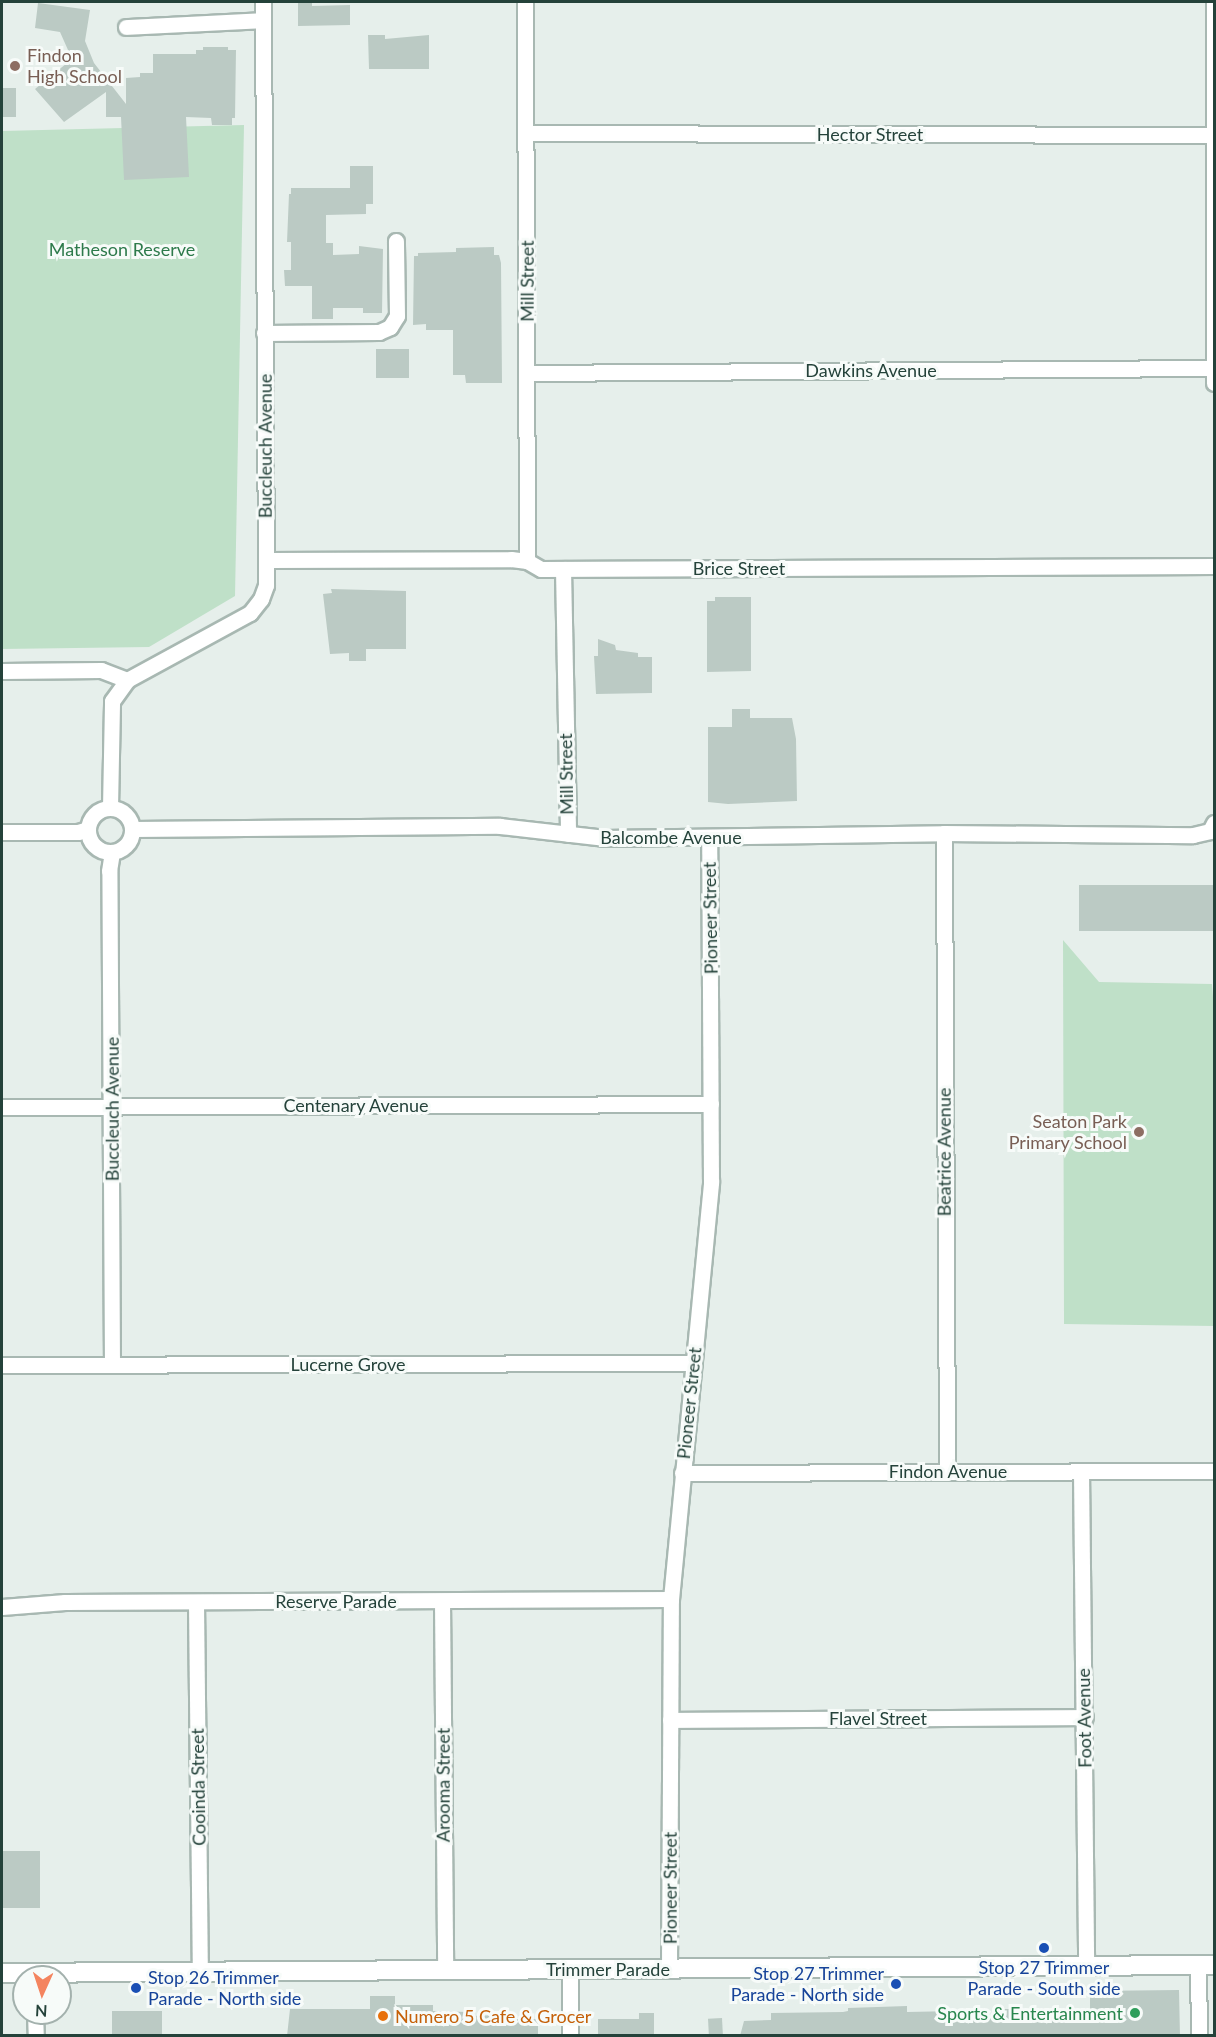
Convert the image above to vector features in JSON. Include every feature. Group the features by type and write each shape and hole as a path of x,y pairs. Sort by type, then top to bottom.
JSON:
{"main road":[{"name":"Trimmer Parade","path":"72,1974 200,1971 1206,1965"}],"street":[{"name":"Buccleuch Avenue","path":"127,680 249,613 261,599 266,585 263,2"},
{"name":"Mill Street","path":"525,2 527,561"},
{"path":"1214,2 1215,383"},
{"path":"126,27 263,20"},
{"name":"Hector Street","path":"526,134 1213,135"},
{"path":"264,333 379,332 390,327 397,316 396,241"},
{"name":"Dawkins Avenue","path":"527,373 1214,368"},
{"name":"Brice Street","path":"267,560 527,561 541,569 1215,566"},
{"name":"Mill Street","path":"563,569 567,834"},
{"path":"2,671 101,670 127,680 112,701 110,808"},
{"path":"110,808 117,808 128,816 133,829 130,842 112,853 98,849 92,843 88,829 97,812 110,808"},
{"name":"Balcombe Avenue","path":"133,829 500,826 605,838 944,833 1193,835 1212,827"},
{"path":"2,832 78,832 88,829"},
{"name":"Beatrice Avenue","path":"944,833 947,1471"},
{"name":"Pioneer Street","path":"669,1968 671,1599 711,1182 709,837"},
{"name":"Buccleuch Avenue","path":"112,853 109,871 112,1365"},
{"name":"Centenary Avenue","path":"2,1107 711,1104"},
{"name":"Lucerne Grove","path":"2,1365 694,1363"},
{"name":"Foot Avenue","path":"1081,1471 1086,1966"},
{"name":"Findon Avenue","path":"682,1473 1215,1471"},
{"name":"Reserve Parade","path":"2,1607 65,1602 671,1599"},
{"name":"Arooma Street","path":"442,1601 445,1970"},
{"name":"Cooinda Street","path":"196,1602 200,1971"},
{"name":"Flavel Street","path":"670,1720 1084,1717"},
{"path":"1199,2036 1206,1965"},
{"path":"570,1969 570,2036"}],"green space":[{"name":"Matheson Reserve","path":"244,125 235,596 149,647 2,649 2,131"},
{"name":"Seaton Park Primary School","path":"1063,940 1099,982 1212,984 1214,1010 1214,1326 1064,1324"}],"building":[{"path":"298,2 312,2 312,6 350,5 350,25 298,26"},
{"path":"38,3 90,10 85,41 94,63 126,104 126,78 140,77 140,73 153,73 153,54 196,54 196,50 203,50 203,47 228,47 228,50 236,50 235,118 232,118 232,125 212,125 211,118 186,117 189,177 124,180 121,117 106,117 106,92 64,122 35,89 72,59 60,32 35,28"},
{"path":"368,35 385,35 385,39 429,35 429,69 369,69"},
{"path":"2,88 16,88 16,117 2,117"},
{"path":"350,166 373,166 373,204 366,204 366,214 326,215 326,243 333,243 333,255 359,254 359,246 383,249 382,313 363,313 363,308 333,308 333,319 312,319 312,286 285,286 284,270 291,270 291,242 287,242 289,194 291,194 291,188 350,188"},
{"path":"494,247 494,255 499,255 501,263 502,383 466,383 465,375 453,375 453,330 426,330 426,324 413,325 414,256 418,256 418,253 456,252 456,248"},
{"path":"376,349 409,349 409,378 376,378"},
{"path":"331,589 406,591 406,649 366,649 366,661 349,661 349,653 330,654 323,594 332,593"},
{"path":"715,597 751,597 751,671 707,672 707,601 715,601"},
{"path":"598,639 615,645 616,650 638,653 638,657 652,657 652,693 596,694 594,656 598,656"},
{"path":"732,709 750,709 750,718 792,718 796,739 797,801 728,804 708,802 708,727 732,727"},
{"path":"1079,885 1214,885 1214,931 1079,931"},
{"path":"2,1851 40,1851 40,1908 2,1908"},
{"path":"1179,1990 1180,2036 740,2036 744,2021 771,2020 771,2013 843,2012 848,2011 848,2008 907,2006 907,2012 956,2011 956,2019 1001,2018 1001,2009 1090,2009 1090,1991"},
{"path":"370,1996 395,1996 395,2005 433,2005 433,2011 468,2012 468,2016 505,2015 505,2019 538,2019 538,2036 287,2036 290,2009 370,2009"},
{"path":"112,2011 162,2011 162,2036 112,2036"},
{"path":"639,2013 654,2013 654,2036 598,2036 598,2019 639,2019"},
{"path":"722,2018 723,2036 709,2036 708,2019"}],"place":[{"name":"Findon High School","path":"15,66"},
{"name":"Seaton Park Primary School","path":"1139,1132"},
{"name":"Stop 27 Trimmer Parade - South side","path":"1044,1948"},
{"name":"Stop 27 Trimmer Parade - North side","path":"896,1984"},
{"name":"Stop 26 Trimmer Parade - North side","path":"136,1988"},
{"name":"Sports & Entertainment","path":"1135,2013"},
{"name":"Numero 5 Cafe & Grocer","path":"383,2016"}]}
